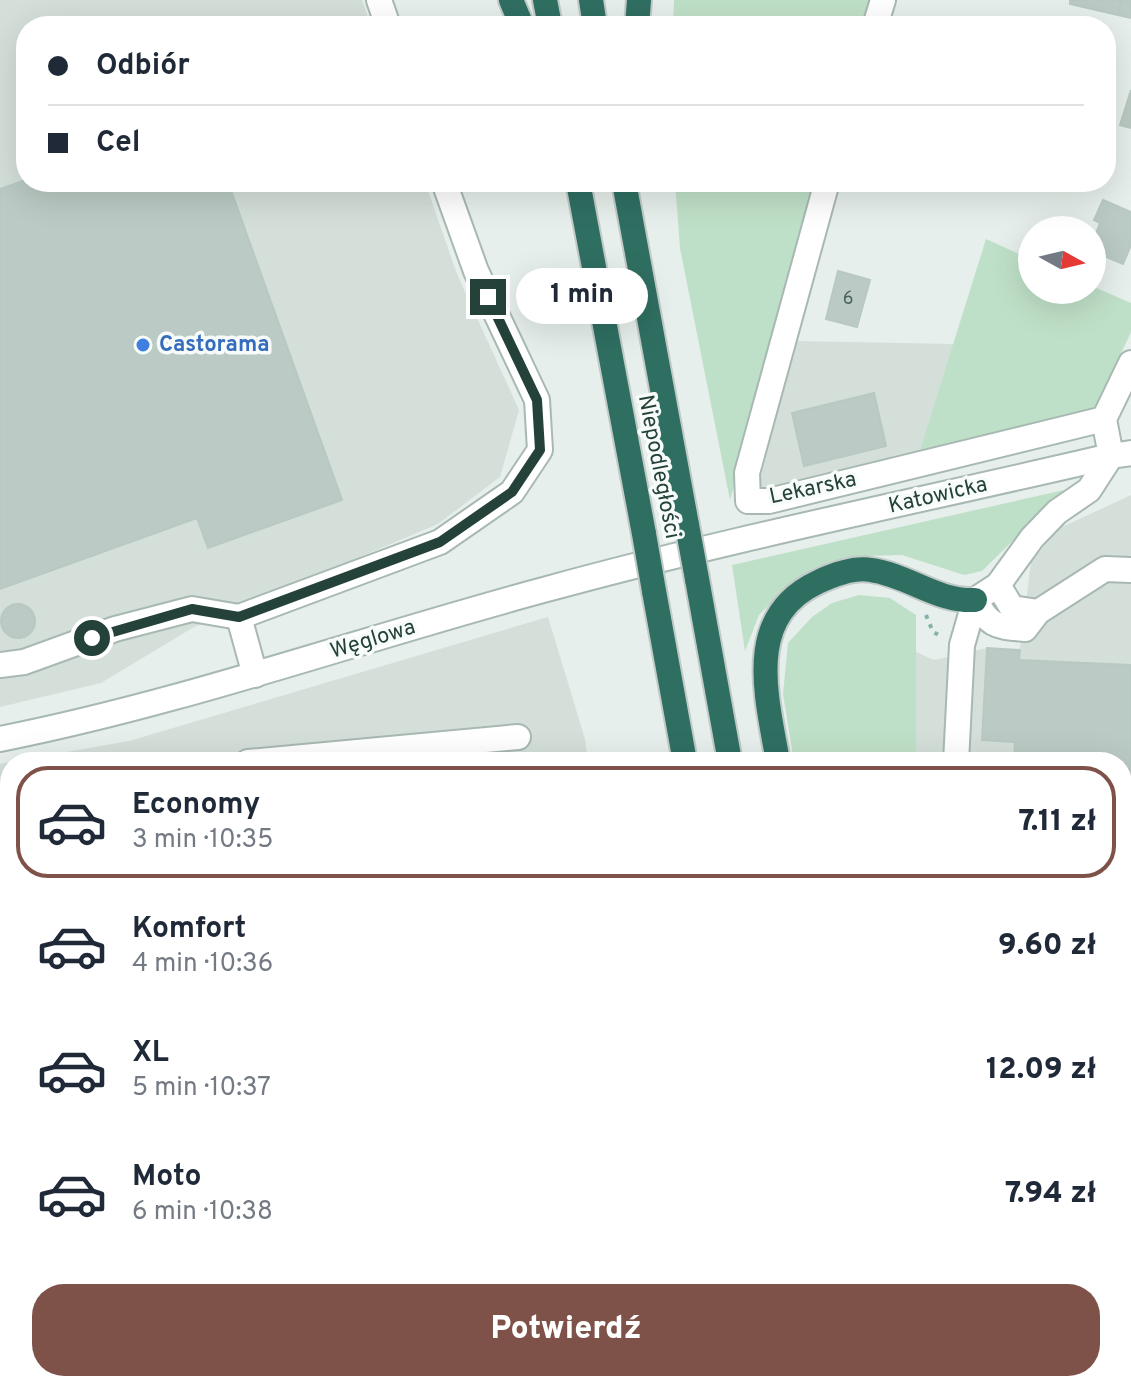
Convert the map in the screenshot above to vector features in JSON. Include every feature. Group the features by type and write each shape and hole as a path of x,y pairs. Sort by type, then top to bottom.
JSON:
{"highway":[{"name":"Niepodległości","path":"580,192 683,752"},
{"name":"Niepodległości","path":"626,192 728,752"},
{"path":"632,231 633,192"},
{"path":"776,752 766,690 765,653 775,619 800,590 833,575 867,569 899,576 947,598 975,600"}],"street":[{"path":"0,665 24,662 115,629 192,609 239,617 440,542 512,492 540,450 537,400 476,271 448,192"},
{"name":"Lekarska","path":"824,192 747,473 748,501 769,501 1104,419"},
{"path":"957,752 962,645 975,600 998,585 1032,538 1057,512 1089,490 1121,454 1104,419 1131,363"},
{"name":"Katowicka","path":"745,540 1121,454"},
{"name":"Węglowa","path":"0,739 105,716 547,588 745,540"},
{"path":"975,600 985,619 1000,627 1025,629 1038,612 1105,569 1131,570"},
{"path":"998,585 1012,608 1038,612"},
{"path":"239,617 255,675"},
{"path":"356,752 518,737"}],"path":[{"path":"925,612 933,632 962,645"}],"shaded area":[{"path":"0,0 362,0 368,16 16,16 16,192 428,192 457,274 519,410 500,477 438,524 194,627 101,683 0,707"},
{"path":"796,341 954,344 920,450 757,491"},
{"path":"1131,495 1131,752 916,752 916,652 934,660 987,648 1020,649 1031,562 1060,528"},
{"path":"548,617 587,752 67,752 129,741"}],"green space":[{"path":"674,0 873,0 868,16 673,16"},
{"path":"676,192 814,192 730,500 680,248"},
{"path":"986,239 1018,254 1018,304 1106,304 1106,292 1131,303 1131,332 1094,411 920,450"},
{"path":"1064,490 982,571 964,575 902,555 866,556 819,567 790,584 759,615 745,651 732,565"},
{"path":"859,595 890,598 916,615 916,752 792,752 783,694 788,643 812,617 832,603"}],"building":[{"path":"1070,0 1121,0 1118,15 1070,4"},
{"path":"1121,0 1131,0 1131,18 1118,15"},
{"path":"1131,90 1131,128 1120,125"},
{"name":"Castorama","path":"16,183 16,192 232,192 342,500 208,548 197,518 0,589 0,189"},
{"path":"1103,200 1131,212 1131,245 1123,264 1106,257 1106,216 1096,216"},
{"path":"838,271 870,280 857,327 826,319"},
{"path":"874,393 886,446 804,466 792,413"},
{"path":"18,604 30,609 35,621 30,633 18,638 6,633 1,621 6,609"},
{"path":"987,648 1020,650 1019,660 1131,665 1131,752 1014,752 1015,742 982,740"}],"place":[{"name":"Castorama","path":"143,345"}],"route":[{"path":"92,638 192,609 239,617 440,542 512,492 540,450 537,400 488,297"}]}
